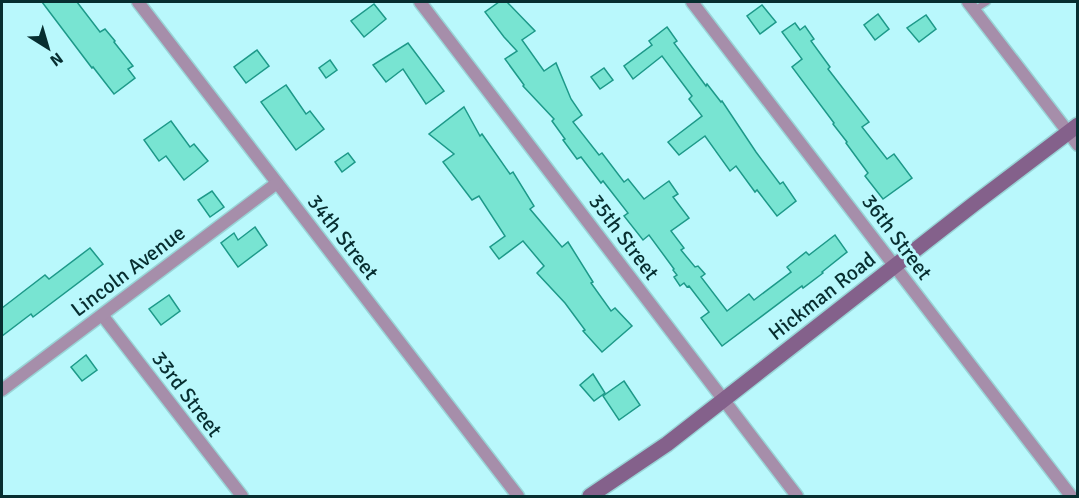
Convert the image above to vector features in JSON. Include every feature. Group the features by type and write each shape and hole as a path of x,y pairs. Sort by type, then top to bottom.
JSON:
{"main road":[{"name":"Hickman Road","path":"590,496 667,444 894,266 1074,134"}],"street":[{"name":"34th Street","path":"138,2 518,496"},
{"name":"35th Street","path":"420,2 797,496"},
{"name":"36th Street","path":"692,2 1071,496"},
{"path":"971,6 1074,134"},
{"name":"Lincoln Avenue","path":"3,387 277,183"},
{"name":"33rd Street","path":"102,315 242,496"}],"lane":[{"path":"971,6 987,2"}],"building":[{"path":"42,2 77,2 100,32 105,29 115,41 133,66 128,69 135,78 114,94"},
{"path":"499,2 507,2 535,31 522,40 544,71 556,63 571,99 582,115 573,122 599,155 602,153 624,182 628,179 644,199 669,181 678,194 673,197 689,218 671,231 684,248 681,250 695,267 698,266 705,274 701,277 727,311 749,294 754,300 791,272 787,267 806,252 809,255 835,235 847,252 823,273 722,346 701,318 709,312 689,286 687,287 684,283 680,286 674,277 677,275 674,269 649,235 643,240 624,216 628,213 603,181 601,183 581,157 577,159 552,121 554,119 523,86 505,59 517,51 485,12"},
{"path":"374,4 386,19 364,37 351,21"},
{"path":"762,5 776,22 760,34 747,16"},
{"path":"878,14 889,29 875,40 864,25"},
{"path":"926,15 936,29 919,42 907,28"},
{"path":"795,23 800,30 805,26 814,39 811,41 830,67 828,69 869,122 862,127 887,159 894,154 912,178 883,199 865,176 868,173 834,123 792,67 802,59 782,32"},
{"path":"667,27 677,41 674,43 706,86 707,84 722,101 756,152 780,184 783,182 796,201 777,216 736,166 730,171 705,136 679,155 668,142 702,116 689,99 692,96 662,56 633,79 624,66 652,45 649,41"},
{"path":"408,43 444,91 426,104 403,69 386,82 373,65"},
{"path":"257,50 269,66 246,83 234,67"},
{"path":"330,60 337,70 326,78 319,68"},
{"path":"604,68 613,80 600,89 591,77"},
{"path":"286,85 306,114 310,111 324,129 296,150 261,102"},
{"path":"464,107 480,136 482,134 510,174 513,172 534,206 530,209 562,247 568,242 593,282 591,283 611,311 615,308 632,326 602,352 583,331 585,330 565,303 537,273 544,266 523,241 499,259 490,247 505,236 479,196 472,200 443,162 454,154 429,134"},
{"path":"171,121 190,147 194,144 208,161 184,180 166,156 159,161 144,140"},
{"path":"348,153 355,162 342,172 335,162"},
{"path":"212,191 224,207 210,217 198,200"},
{"path":"255,227 267,245 238,267 221,243 234,233 238,240"},
{"path":"90,248 103,264 33,317 31,314 2,336 2,308 45,275 49,279"},
{"path":"169,295 180,311 161,325 149,309"},
{"path":"86,355 97,370 82,381 71,367"},
{"path":"593,374 605,393 594,401 580,385"},
{"path":"624,381 640,405 619,420 603,396"}]}
